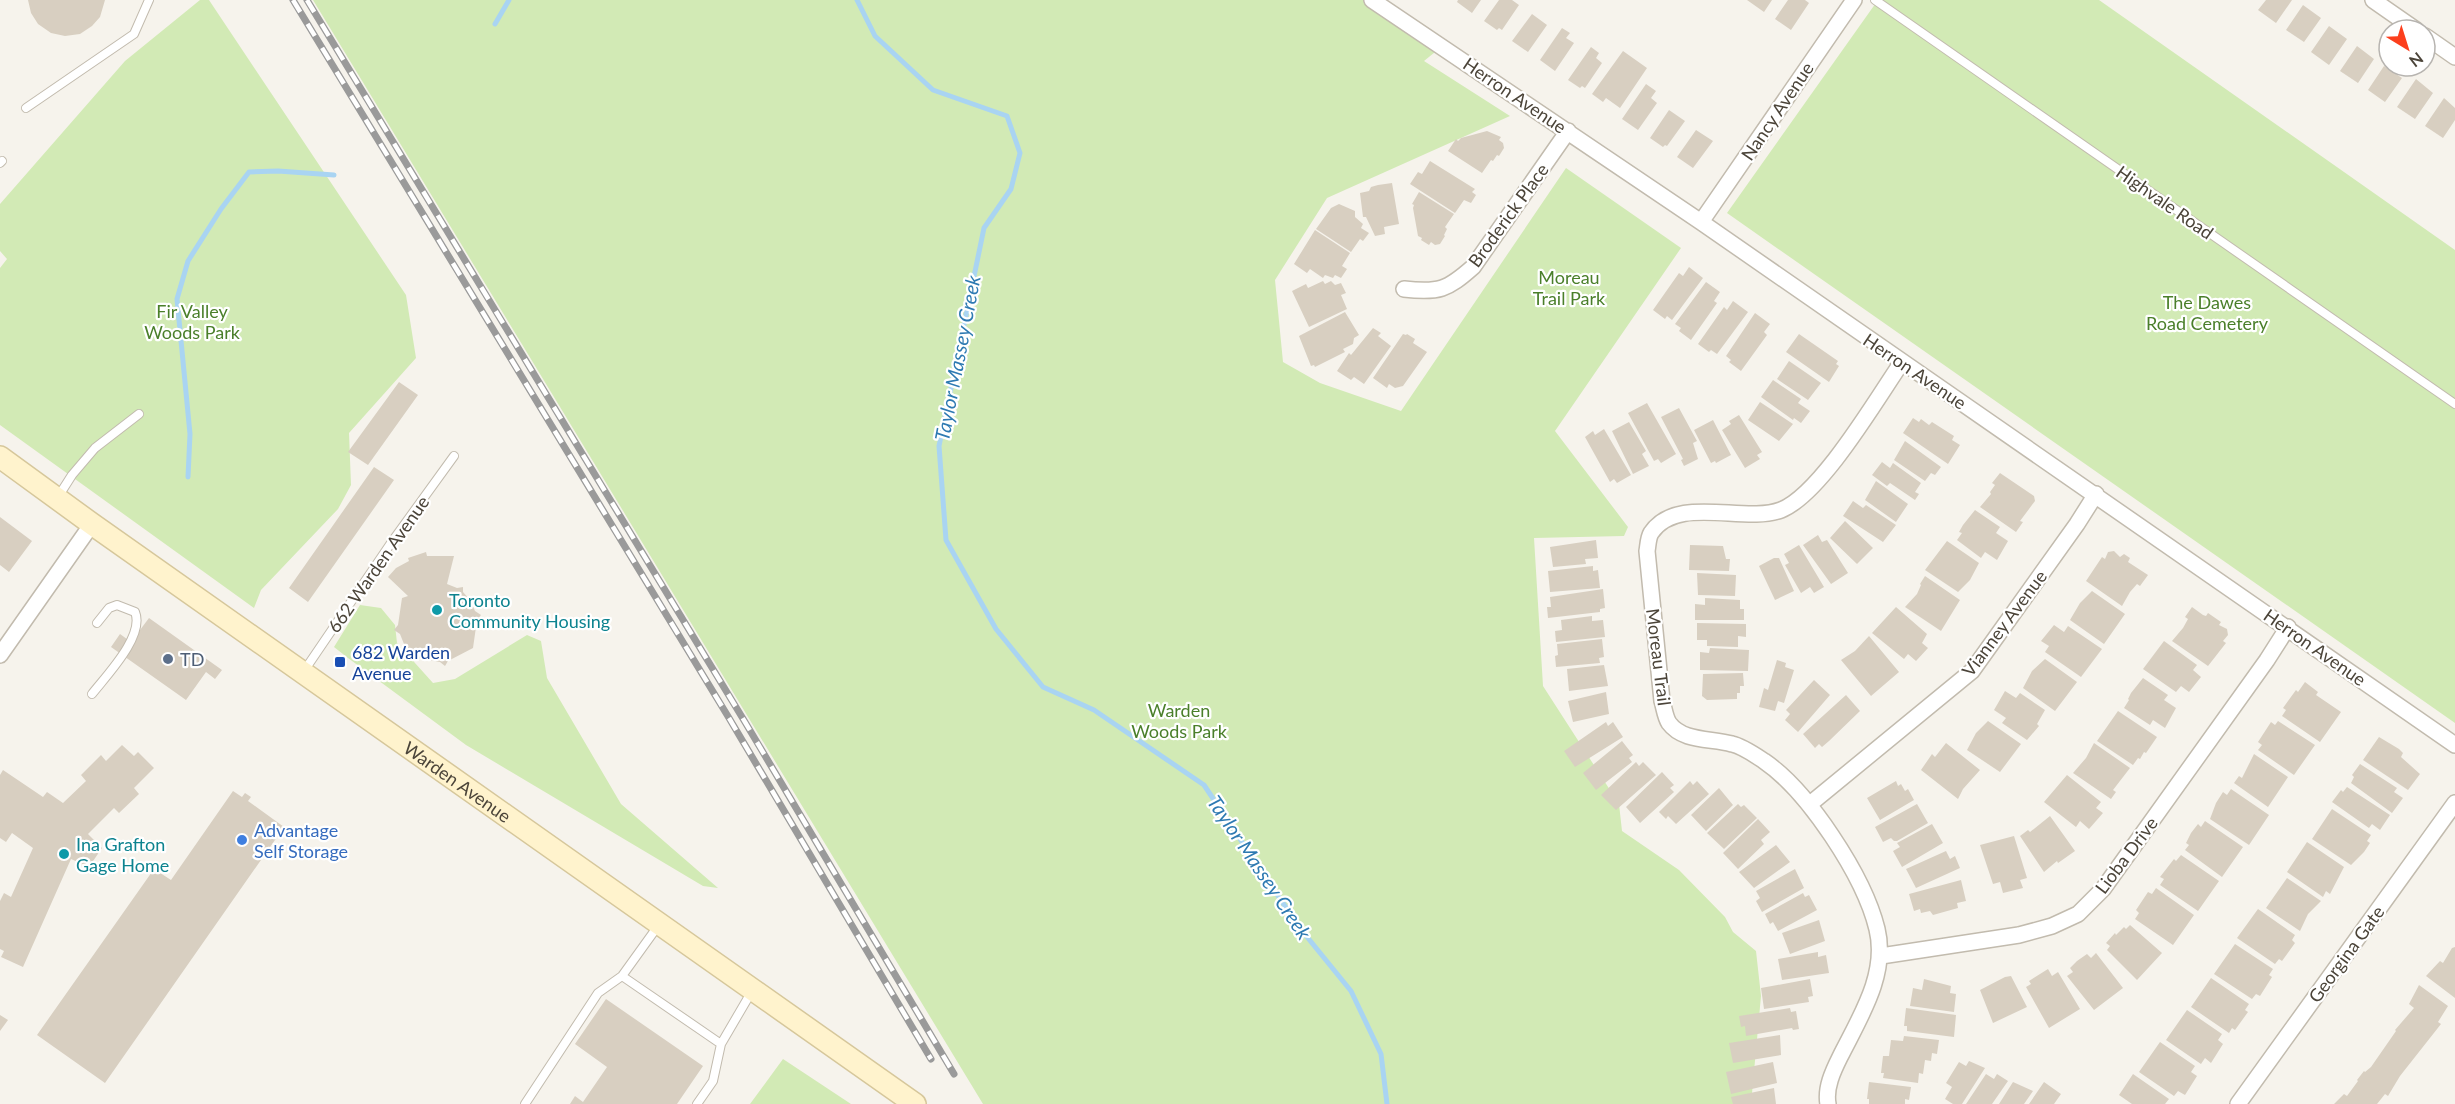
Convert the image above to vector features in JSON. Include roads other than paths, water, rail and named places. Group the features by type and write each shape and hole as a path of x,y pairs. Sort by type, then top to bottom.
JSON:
{"main road":[{"name":"Warden Avenue","path":"0,457 915,1104"}],"street":[{"name":"Herron Avenue","path":"1372,0 1701,222 2455,745"},
{"name":"Nancy Avenue","path":"1701,222 1854,0"},
{"path":"2373,0 2399,18"},
{"path":"2437,44 2455,57"},
{"name":"Broderick Place","path":"1404,289 1428,292 1453,285 1473,267 1568,131"},
{"name":"Moreau Trail","path":"1828,1104 1826,1094 1833,1070 1871,994 1881,956 1877,929 1868,902 1840,849 1810,804 1765,761 1734,744 1682,735 1668,722 1662,701 1647,551 1650,534 1666,519 1685,514 1719,512 1756,515 1780,510 1799,500 1819,481 1902,362"},
{"name":"Vianney Avenue","path":"1810,804 1972,671 2096,494"},
{"path":"0,655 92,524"},
{"name":"Lioba Drive","path":"1881,956 2019,935 2052,926 2078,914 2103,889 2267,660 2288,627"},
{"name":"Georgina Gate","path":"2238,1104 2455,803"}],"lane":[{"path":"26,108 134,34 149,0"},
{"name":"Highvale Road","path":"1875,0 2455,404"},
{"path":"57,499 72,475 95,448 139,414"},
{"name":"662 Warden Avenue","path":"304,672 391,543 454,456"},
{"path":"92,694 120,659 137,628 138,620 135,612 117,605 109,608 97,623"},
{"path":"525,1104 598,993 622,976 659,925"},
{"path":"622,976 721,1044"},
{"path":"698,1104 713,1082 721,1044 753,990"}],"waterway":[{"path":"495,24 509,0"},
{"name":"Taylor Massey Creek","path":"857,0 875,36 933,90 1007,116 1020,153 1011,189 984,228 939,446 946,540 996,629 1043,687 1094,710 1204,785 1299,927 1351,991 1381,1054 1387,1104"},
{"path":"188,477 190,434 177,299 188,261 221,209 249,172 278,171 334,175"}],"railway":[{"path":"293,0 729,718 931,1059"},
{"path":"307,0 745,722 954,1074"}],"place":[{"name":"Toronto Community Housing","path":"437,610"},
{"name":"TD","path":"168,659"},
{"name":"682 Warden Avenue","path":"340,662"},
{"name":"Advantage Self Storage","path":"242,840"},
{"name":"Ina Grafton Gage Home","path":"64,854"}],"park label":[{"name":"Moreau Trail Park","path":"1569,287"},
{"name":"The Dawes Road Cemetery","path":"2207,312"},
{"name":"Fir Valley Woods Park","path":"192,321"},
{"name":"Warden Woods Park","path":"1179,720"}]}
